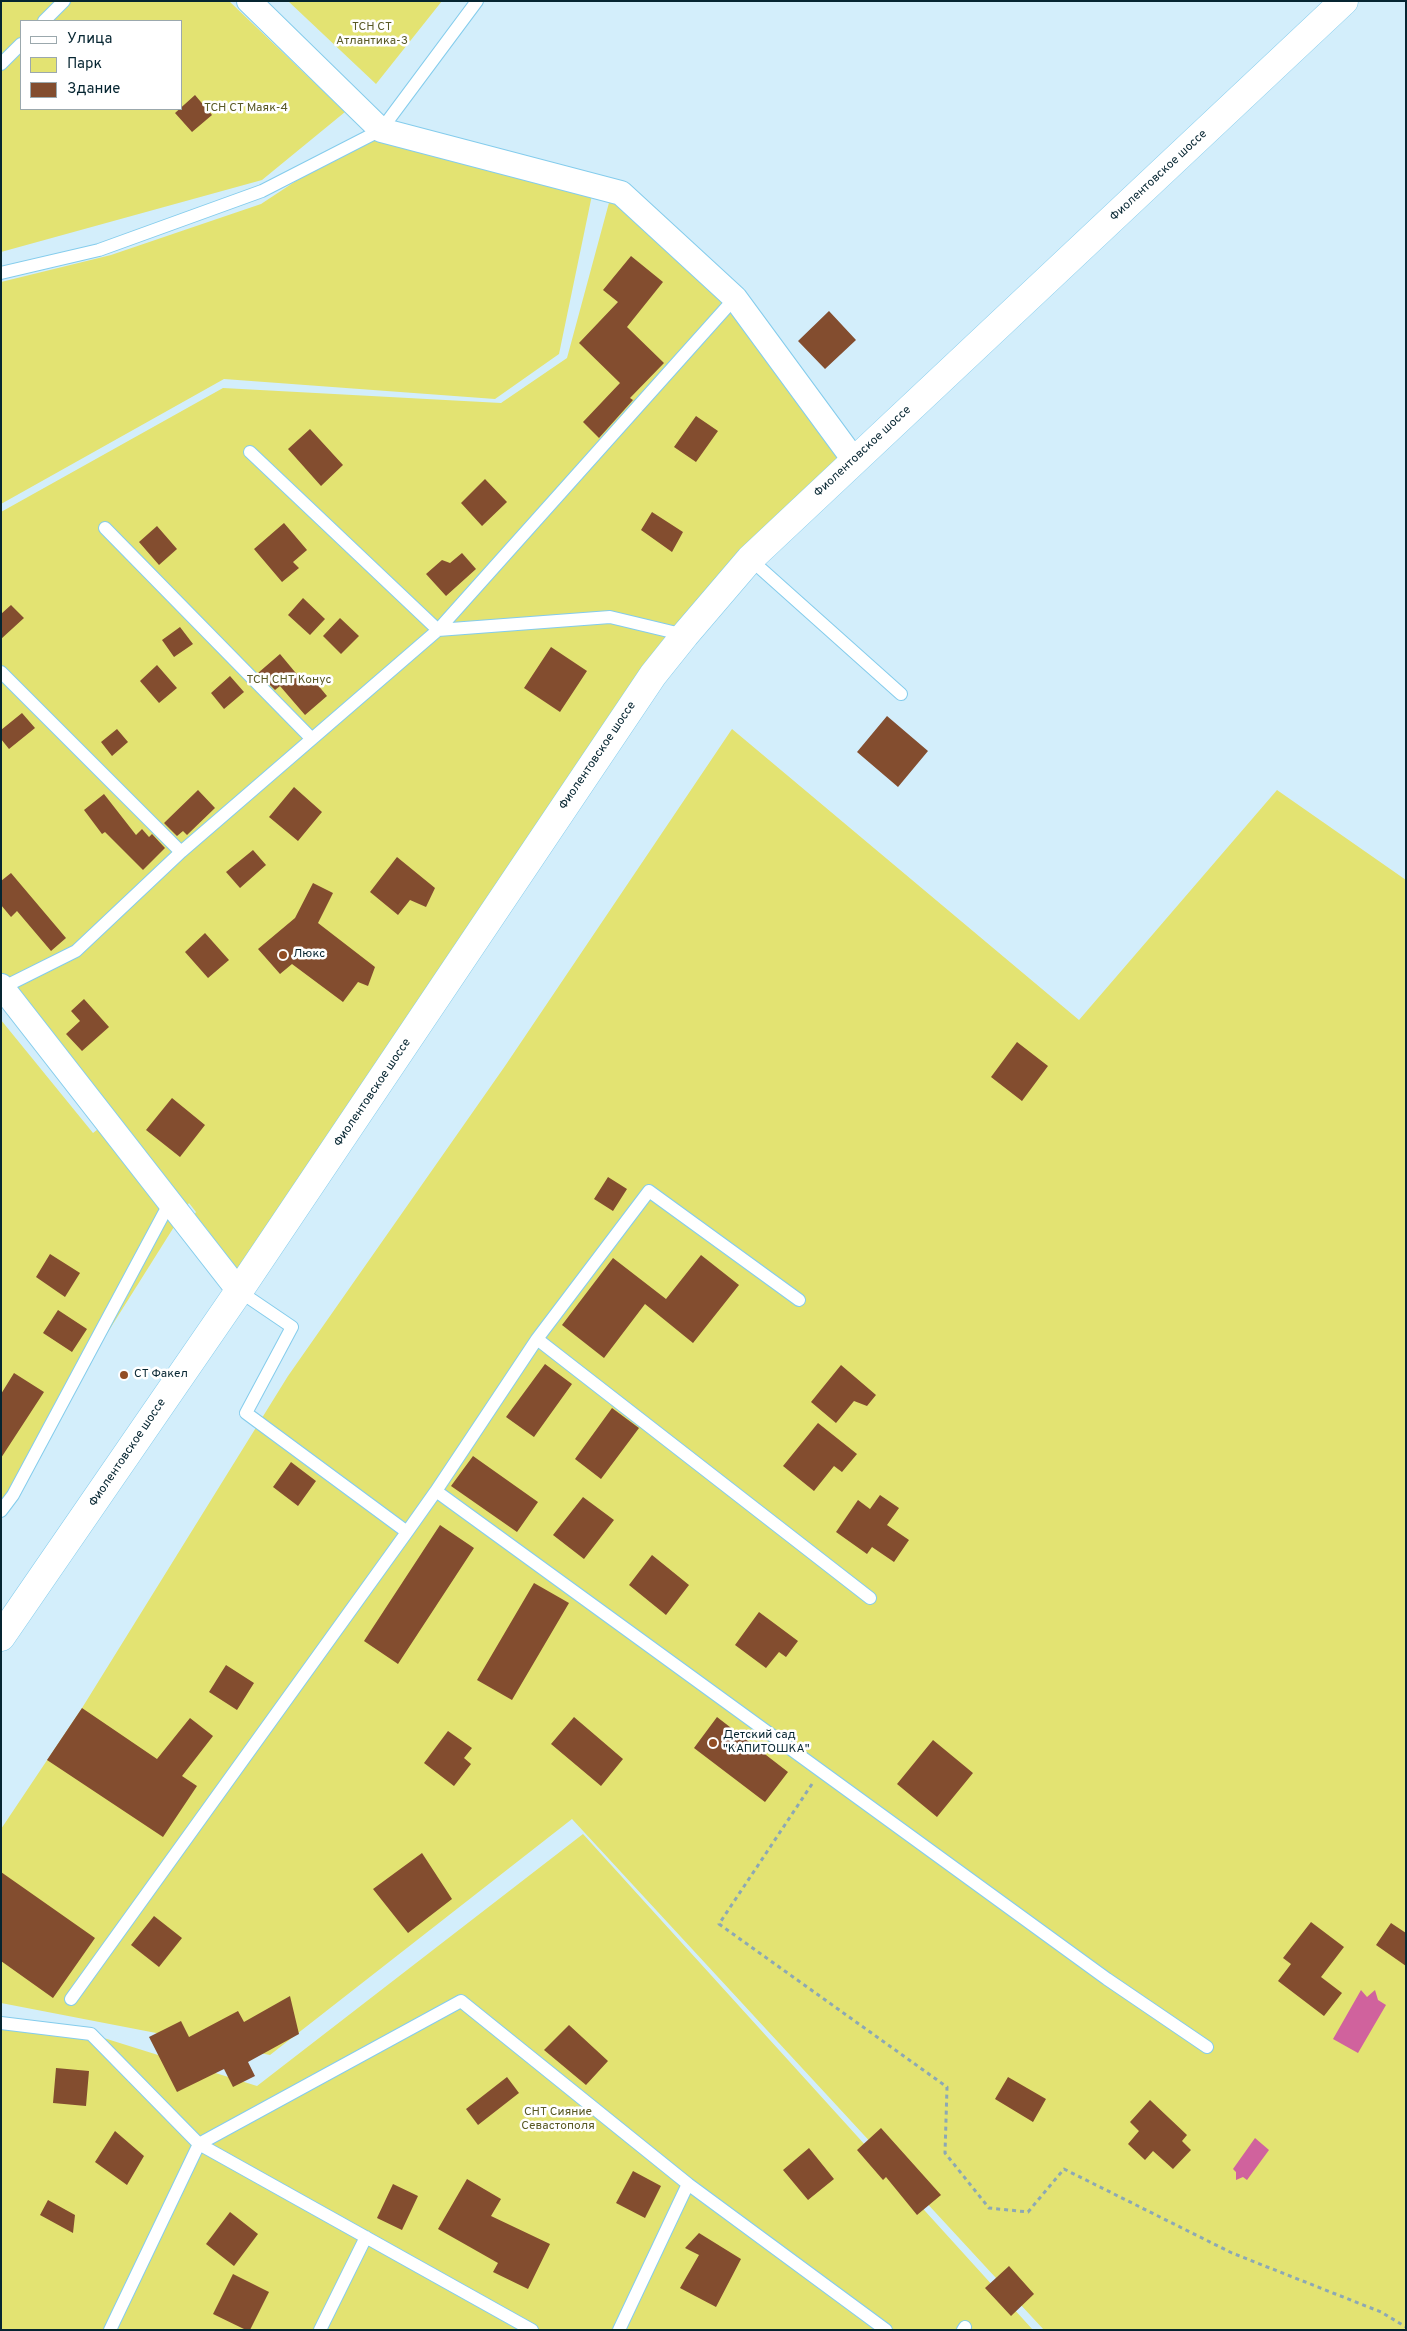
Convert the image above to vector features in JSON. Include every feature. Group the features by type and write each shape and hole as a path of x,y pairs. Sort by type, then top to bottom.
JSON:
{"main road":[{"name":"Фиолентовское шоссе","path":"1,1637 239,1291 653,675 685,635 750,559 1344,1"}],"street":[{"path":"249,1 381,130 621,193 736,298 854,460"},
{"path":"2,987 169,1204 239,1291"}],"lane":[{"path":"45,20 64,1"},
{"path":"1,273 99,250 262,191 381,130 476,1"},
{"path":"1,64 20,45"},
{"path":"2,987 76,951 181,852 438,630 736,298"},
{"path":"250,452 438,630 610,617 685,635"},
{"path":"105,528 312,739"},
{"path":"750,559 901,694"},
{"path":"1,672 181,852"},
{"path":"71,1999 436,1491 537,1339 649,1191 798,1300"},
{"path":"1,1512 13,1495 169,1204"},
{"path":"239,1291 292,1326 246,1413 407,1532"},
{"path":"537,1339 870,1598"},
{"path":"436,1491 1107,1979 1207,2047"},
{"path":"110,2330 199,2144 461,2000 688,2184 886,2330"},
{"path":"1,2023 91,2034 199,2144 532,2330"},
{"path":"619,2330 688,2184"},
{"path":"320,2330 366,2237"}],"path":[{"path":"821,1771 719,1924 947,2087 945,2153 989,2208 1028,2212 1064,2169 1232,2253 1381,2312 1406,2327"}],"green space":[{"name":"ТСН СТ Маяк-4","path":"1,1 229,1 345,112 262,180 1,252"},
{"name":"ТСН СТ Атлантика-3","path":"288,1 442,1 376,84"},
{"path":"372,131 592,195 559,354 495,399 224,379 1,504 1,282 111,255 261,204"},
{"name":"ТСН СНТ Конус","path":"610,199 737,313 842,461 742,550 237,1274 207,1229 194,1215 196,1212 189,1203 1,1502 1,1020 93,1133 102,1126 1,982 1,512 223,388 501,403 567,358"},
{"path":"732,729 1079,1020 1277,790 1406,880 1406,2330 1044,2330 572,1819 270,2055 1,2003 1,1829 82,1708 288,1376 505,1066"},
{"name":"СНТ Сияние Севастополя","path":"583,1834 1033,2330 1,2330 1,2023 91,2034 257,2086"}],"shaded area":[{"path":"1361,1990 1367,1997 1375,1990 1378,2000 1386,2005 1358,2053 1333,2039"},
{"path":"1255,2138 1269,2150 1247,2180 1243,2177 1236,2180 1236,2172 1233,2169"}],"building":[{"path":"195,95 212,115 192,132 175,113 182,110 182,107"},
{"path":"631,256 663,282 627,327 664,363 630,398 633,400 599,438 583,422 620,383 579,343 618,302 603,290"},
{"path":"829,311 856,340 825,369 798,341"},
{"path":"696,416 718,431 696,462 674,447"},
{"path":"310,429 343,465 321,486 288,449"},
{"path":"485,479 507,502 482,526 461,503"},
{"path":"652,512 683,532 672,552 641,530"},
{"path":"284,523 307,550 293,562 299,568 282,582 254,549"},
{"path":"157,526 177,549 159,565 139,542"},
{"path":"462,553 476,569 446,596 426,574 442,560 450,563"},
{"path":"303,598 325,619 310,635 288,615"},
{"path":"11,605 24,618 1,639 1,614"},
{"path":"340,618 359,636 341,654 323,636"},
{"path":"180,627 193,644 174,657 162,640"},
{"path":"551,647 587,671 560,712 524,688"},
{"path":"280,654 305,684 312,678 327,696 305,715 280,686 275,690 258,673"},
{"path":"157,665 177,688 159,703 140,681"},
{"path":"230,676 244,692 224,709 211,693"},
{"path":"22,713 35,728 9,749 1,739 1,730"},
{"path":"887,716 928,751 898,787 857,752"},
{"path":"117,729 128,742 112,756 101,742"},
{"path":"294,787 322,812 298,841 269,817"},
{"path":"198,790 215,808 187,835 183,831 177,836 164,823"},
{"path":"104,794 136,835 142,829 149,837 152,834 165,848 143,870 105,832 102,834 84,810"},
{"path":"253,850 266,865 240,888 226,872"},
{"path":"397,857 435,888 426,907 410,900 398,915 370,892"},
{"path":"11,873 66,938 51,951 17,911 11,917 1,905 1,881"},
{"path":"313,883 333,893 318,923 375,967 368,986 358,982 343,1002 292,964 280,974 258,949 295,918"},
{"path":"205,933 229,960 208,978 185,952"},
{"path":"84,999 109,1027 82,1051 66,1034 80,1021 71,1011"},
{"path":"1017,1042 1048,1066 1022,1101 991,1077"},
{"path":"172,1098 205,1125 180,1157 146,1130"},
{"path":"608,1177 627,1189 613,1211 594,1199"},
{"path":"50,1254 80,1273 65,1297 36,1277"},
{"path":"701,1255 739,1285 693,1343 645,1304 604,1358 562,1325 613,1258 666,1299"},
{"path":"58,1310 87,1329 72,1352 43,1333"},
{"path":"545,1364 572,1384 534,1437 506,1417"},
{"path":"841,1365 876,1395 867,1406 854,1401 836,1423 811,1402"},
{"path":"14,1373 44,1392 1,1458 1,1394"},
{"path":"612,1408 639,1428 601,1479 575,1459"},
{"path":"818,1423 857,1454 842,1472 834,1466 814,1491 783,1466"},
{"path":"473,1456 538,1502 517,1532 451,1486"},
{"path":"291,1462 316,1481 298,1506 273,1487"},
{"path":"880,1495 899,1508 887,1525 909,1540 894,1562 872,1547 867,1554 836,1532 858,1500 870,1509"},
{"path":"583,1497 614,1520 584,1559 553,1535"},
{"path":"440,1525 474,1548 398,1664 364,1641"},
{"path":"652,1555 689,1585 666,1615 629,1585"},
{"path":"534,1583 569,1603 512,1700 477,1680"},
{"path":"759,1612 798,1641 786,1657 779,1652 766,1668 735,1645"},
{"path":"226,1665 254,1683 237,1710 209,1692"},
{"path":"82,1708 157,1759 190,1718 213,1736 182,1776 197,1786 163,1837 47,1760"},
{"path":"574,1717 623,1759 601,1786 551,1744"},
{"path":"717,1717 788,1772 765,1802 694,1748"},
{"path":"448,1731 472,1748 464,1758 471,1764 454,1786 424,1763"},
{"path":"933,1740 973,1773 937,1817 897,1784"},
{"path":"422,1853 452,1899 408,1933 373,1889"},
{"path":"1,1872 95,1938 53,1998 1,1961"},
{"path":"154,1916 182,1938 159,1967 131,1945"},
{"path":"1311,1922 1344,1947 1321,1977 1342,1993 1324,2016 1278,1981 1291,1964 1283,1958"},
{"path":"1391,1923 1406,1933 1406,1966 1376,1945"},
{"path":"290,1996 299,2034 248,2062 255,2076 233,2087 224,2069 177,2092 149,2037 181,2021 189,2037 238,2011 244,2022"},
{"path":"569,2025 608,2061 586,2085 544,2050"},
{"path":"56,2068 89,2071 86,2106 53,2103"},
{"path":"507,2077 519,2093 478,2125 466,2109"},
{"path":"1008,2077 1046,2099 1033,2122 995,2099"},
{"path":"1150,2100 1187,2135 1182,2141 1191,2150 1173,2169 1153,2151 1145,2160 1128,2144 1139,2131 1130,2122"},
{"path":"881,2128 941,2195 917,2215 886,2177 883,2180 857,2150"},
{"path":"115,2131 144,2156 127,2185 95,2162"},
{"path":"809,2148 834,2179 808,2200 783,2170"},
{"path":"633,2171 661,2186 645,2218 616,2203"},
{"path":"467,2179 501,2199 491,2216 550,2244 528,2289 493,2272 498,2263 438,2229"},
{"path":"393,2184 418,2196 402,2230 377,2218"},
{"path":"48,2200 75,2215 73,2233 40,2215"},
{"path":"230,2212 258,2234 234,2266 206,2244"},
{"path":"699,2233 741,2259 716,2307 680,2288 699,2255 685,2248"},
{"path":"1009,2266 1034,2294 1011,2316 985,2288"},
{"path":"233,2274 269,2292 250,2330 246,2330 213,2314"}],"place":[{"name":"Люкс","path":"283,955"},
{"name":"СТ Факел","path":"124,1375"},
{"name":"Детский сад \"КАПИТОШКА\"","path":"713,1743"}]}
